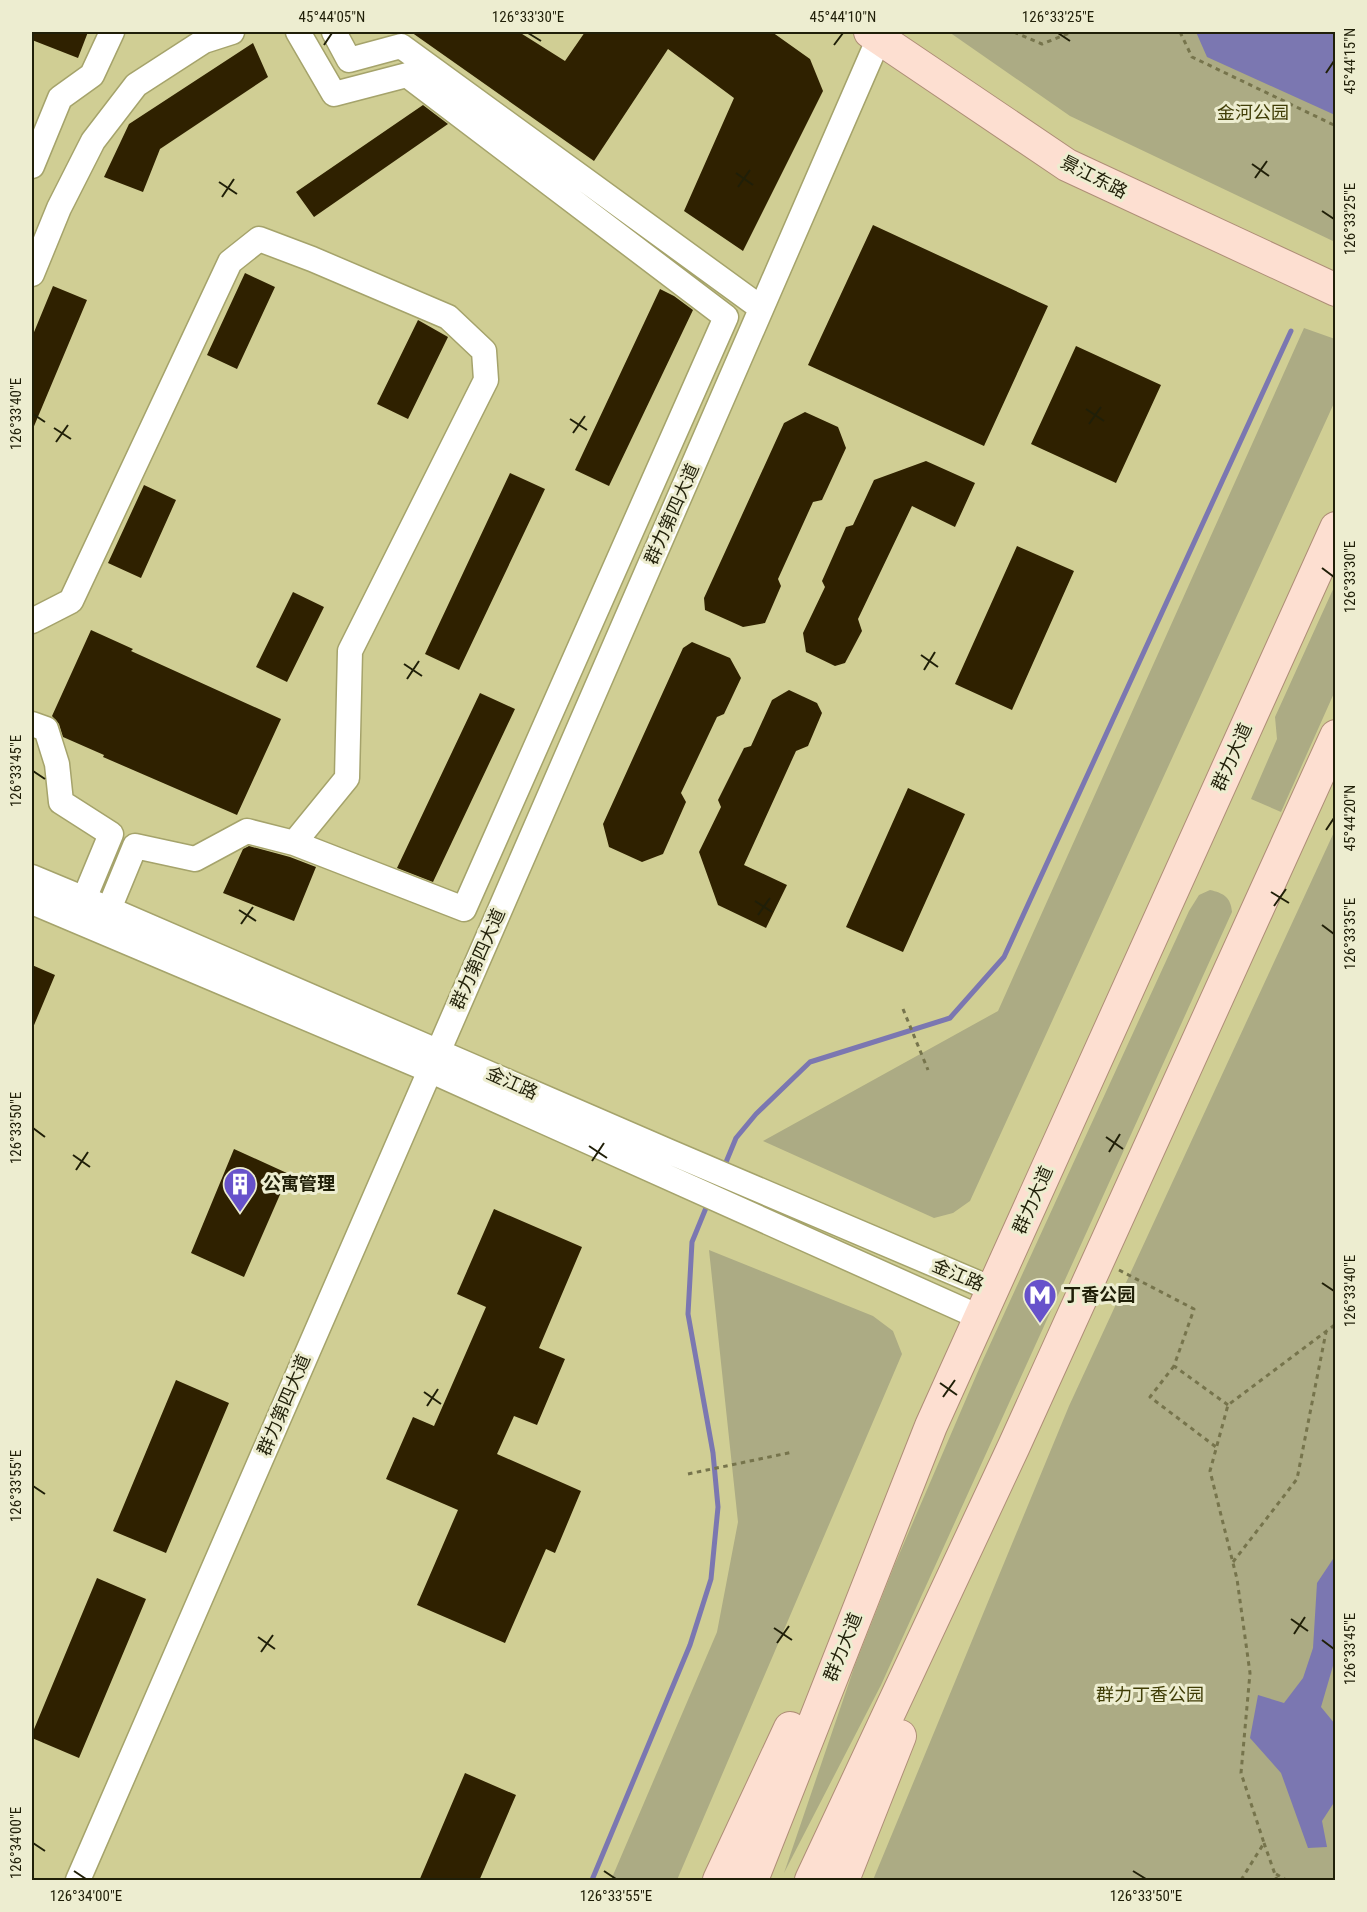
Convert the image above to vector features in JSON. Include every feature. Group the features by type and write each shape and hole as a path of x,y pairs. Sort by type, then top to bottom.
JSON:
{"main road":[{"name":"景江东路","path":"874,35 1067,165 1335,290"},
{"name":"群力大道","path":"752,1881 931,1426 1335,528"},
{"path":"811,1881 1014,1446 1335,736"},
{"path":"719,1881 931,1426"},
{"path":"843,1881 1014,1446"}],"street":[{"path":"32,166 60,98 92,75 112,32"},
{"path":"32,274 59,208 93,141 136,85 204,41 232,32"},
{"path":"109,909 135,846 195,859 247,831 294,843 464,909 726,317 407,75 334,94 298,32"},
{"path":"334,32 349,60 400,46 761,308"},
{"name":"群力第四大道","path":"78,1881 761,308 874,35"},
{"path":"32,621 70,601 230,262 259,239 448,317 484,351 486,380 350,651 347,778 294,843"},
{"path":"32,724 46,729 57,764 62,802 111,834 84,899"},
{"name":"金江路","path":"32,877 109,909 434,1060 665,1163 737,1206 979,1317"},
{"name":"金江路","path":"32,902 434,1060"},
{"name":"金江路","path":"665,1163 747,1184 992,1289"}],"path":[{"path":"1014,32 1042,44 1072,32"},
{"path":"1180,32 1192,57 1335,126"},
{"path":"903,1009 928,1070"},
{"path":"1115,1268 1194,1310 1174,1366 1150,1397 1216,1447"},
{"path":"1277,1881 1241,1773 1250,1673 1233,1563 1210,1471 1228,1405 1335,1324"},
{"path":"1233,1563 1297,1479 1326,1331"},
{"path":"1174,1366 1228,1405"},
{"path":"688,1474 793,1452"},
{"path":"1241,1881 1264,1843"},
{"path":"1274,1873 1286,1881"}],"green space":[{"name":"金河公园","path":"949,32 1335,32 1335,242 1070,116"},
{"path":"1304,328 1335,339 1335,401 970,1201 953,1213 934,1218 763,1141 998,1011"},
{"path":"1335,585 1335,691 1281,812 1251,799 1277,739 1275,717"},
{"name":"群力丁香公园","path":"1335,830 1335,1880 873,1880 1069,1406"},
{"path":"1210,890 1225,897 1230,903 1232,912 881,1685 784,1873 855,1665 895,1564 982,1362 1189,911 1199,895"},
{"path":"709,1250 873,1316 893,1331 902,1354 677,1880 611,1880 717,1632 738,1522"}],"shaded area":[{"path":"1196,32 1335,32 1335,115 1207,57"},
{"path":"1335,1556 1335,1659 1321,1707 1335,1724 1335,1801 1322,1821 1327,1847 1308,1848 1281,1773 1250,1738 1258,1695 1284,1703 1303,1678 1313,1648 1317,1583"}],"building":[{"path":"32,32 88,32 78,58 32,40"},
{"path":"411,32 519,32 565,61 585,32 772,32 810,59 823,91 743,251 684,211 734,98 668,49 594,161"},
{"path":"253,43 268,77 160,149 143,192 104,177 129,124"},
{"path":"423,105 448,124 314,217 296,192"},
{"path":"873,225 1048,306 984,446 808,365"},
{"path":"245,273 275,287 237,369 207,355"},
{"path":"53,286 87,300 32,431 32,337"},
{"path":"660,289 693,310 609,486 575,470"},
{"path":"418,320 448,337 408,419 377,404"},
{"path":"1076,346 1161,385 1116,483 1031,444"},
{"path":"805,412 838,427 846,448 822,500 813,502 778,579 781,586 765,623 743,627 705,610 704,598 784,423"},
{"path":"926,461 975,483 955,527 912,506 858,619 862,631 845,663 835,666 806,652 803,633 825,587 822,581 846,527 853,525 874,480"},
{"path":"510,473 545,489 459,670 425,654"},
{"path":"144,485 176,500 141,578 108,563"},
{"path":"1017,546 1074,571 1012,710 955,684"},
{"path":"293,592 324,607 287,682 256,667"},
{"path":"91,630 133,649 131,651 281,719 237,815 103,757 104,755 63,737 59,724 52,716"},
{"path":"692,642 730,658 741,678 724,714 717,717 681,793 686,802 663,854 642,862 609,847 603,824 683,648"},
{"path":"789,690 817,703 822,713 808,746 796,751 744,865 787,885 766,928 718,905 699,852 721,807 718,800 744,748 751,746 772,700"},
{"path":"480,693 515,709 433,882 397,868"},
{"path":"908,788 965,814 903,952 846,927"},
{"path":"249,846 316,867 294,921 223,893 243,849"},
{"path":"32,965 55,975 32,1030"},
{"name":"公寓管理","path":"234,1149 289,1174 244,1277 191,1253"},
{"path":"494,1209 582,1247 539,1348 565,1359 537,1425 514,1416 497,1454 581,1491 555,1553 546,1549 505,1643 417,1605 458,1510 386,1479 413,1417 434,1426 486,1307 457,1294"},
{"path":"176,1380 229,1403 166,1553 113,1531"},
{"path":"97,1578 146,1599 79,1758 32,1738 32,1734"},
{"path":"465,1773 516,1795 479,1881 419,1881"}],"waterway":[{"path":"724,1167 736,1138 756,1114 810,1062 950,1018 1004,957 1291,331"},
{"path":"592,1880 690,1645 711,1579 718,1507 713,1453 688,1314 692,1242 708,1203"}],"place":[{"name":"公寓管理","path":"240,1213"},
{"name":"丁香公园","path":"1040,1324"}]}
